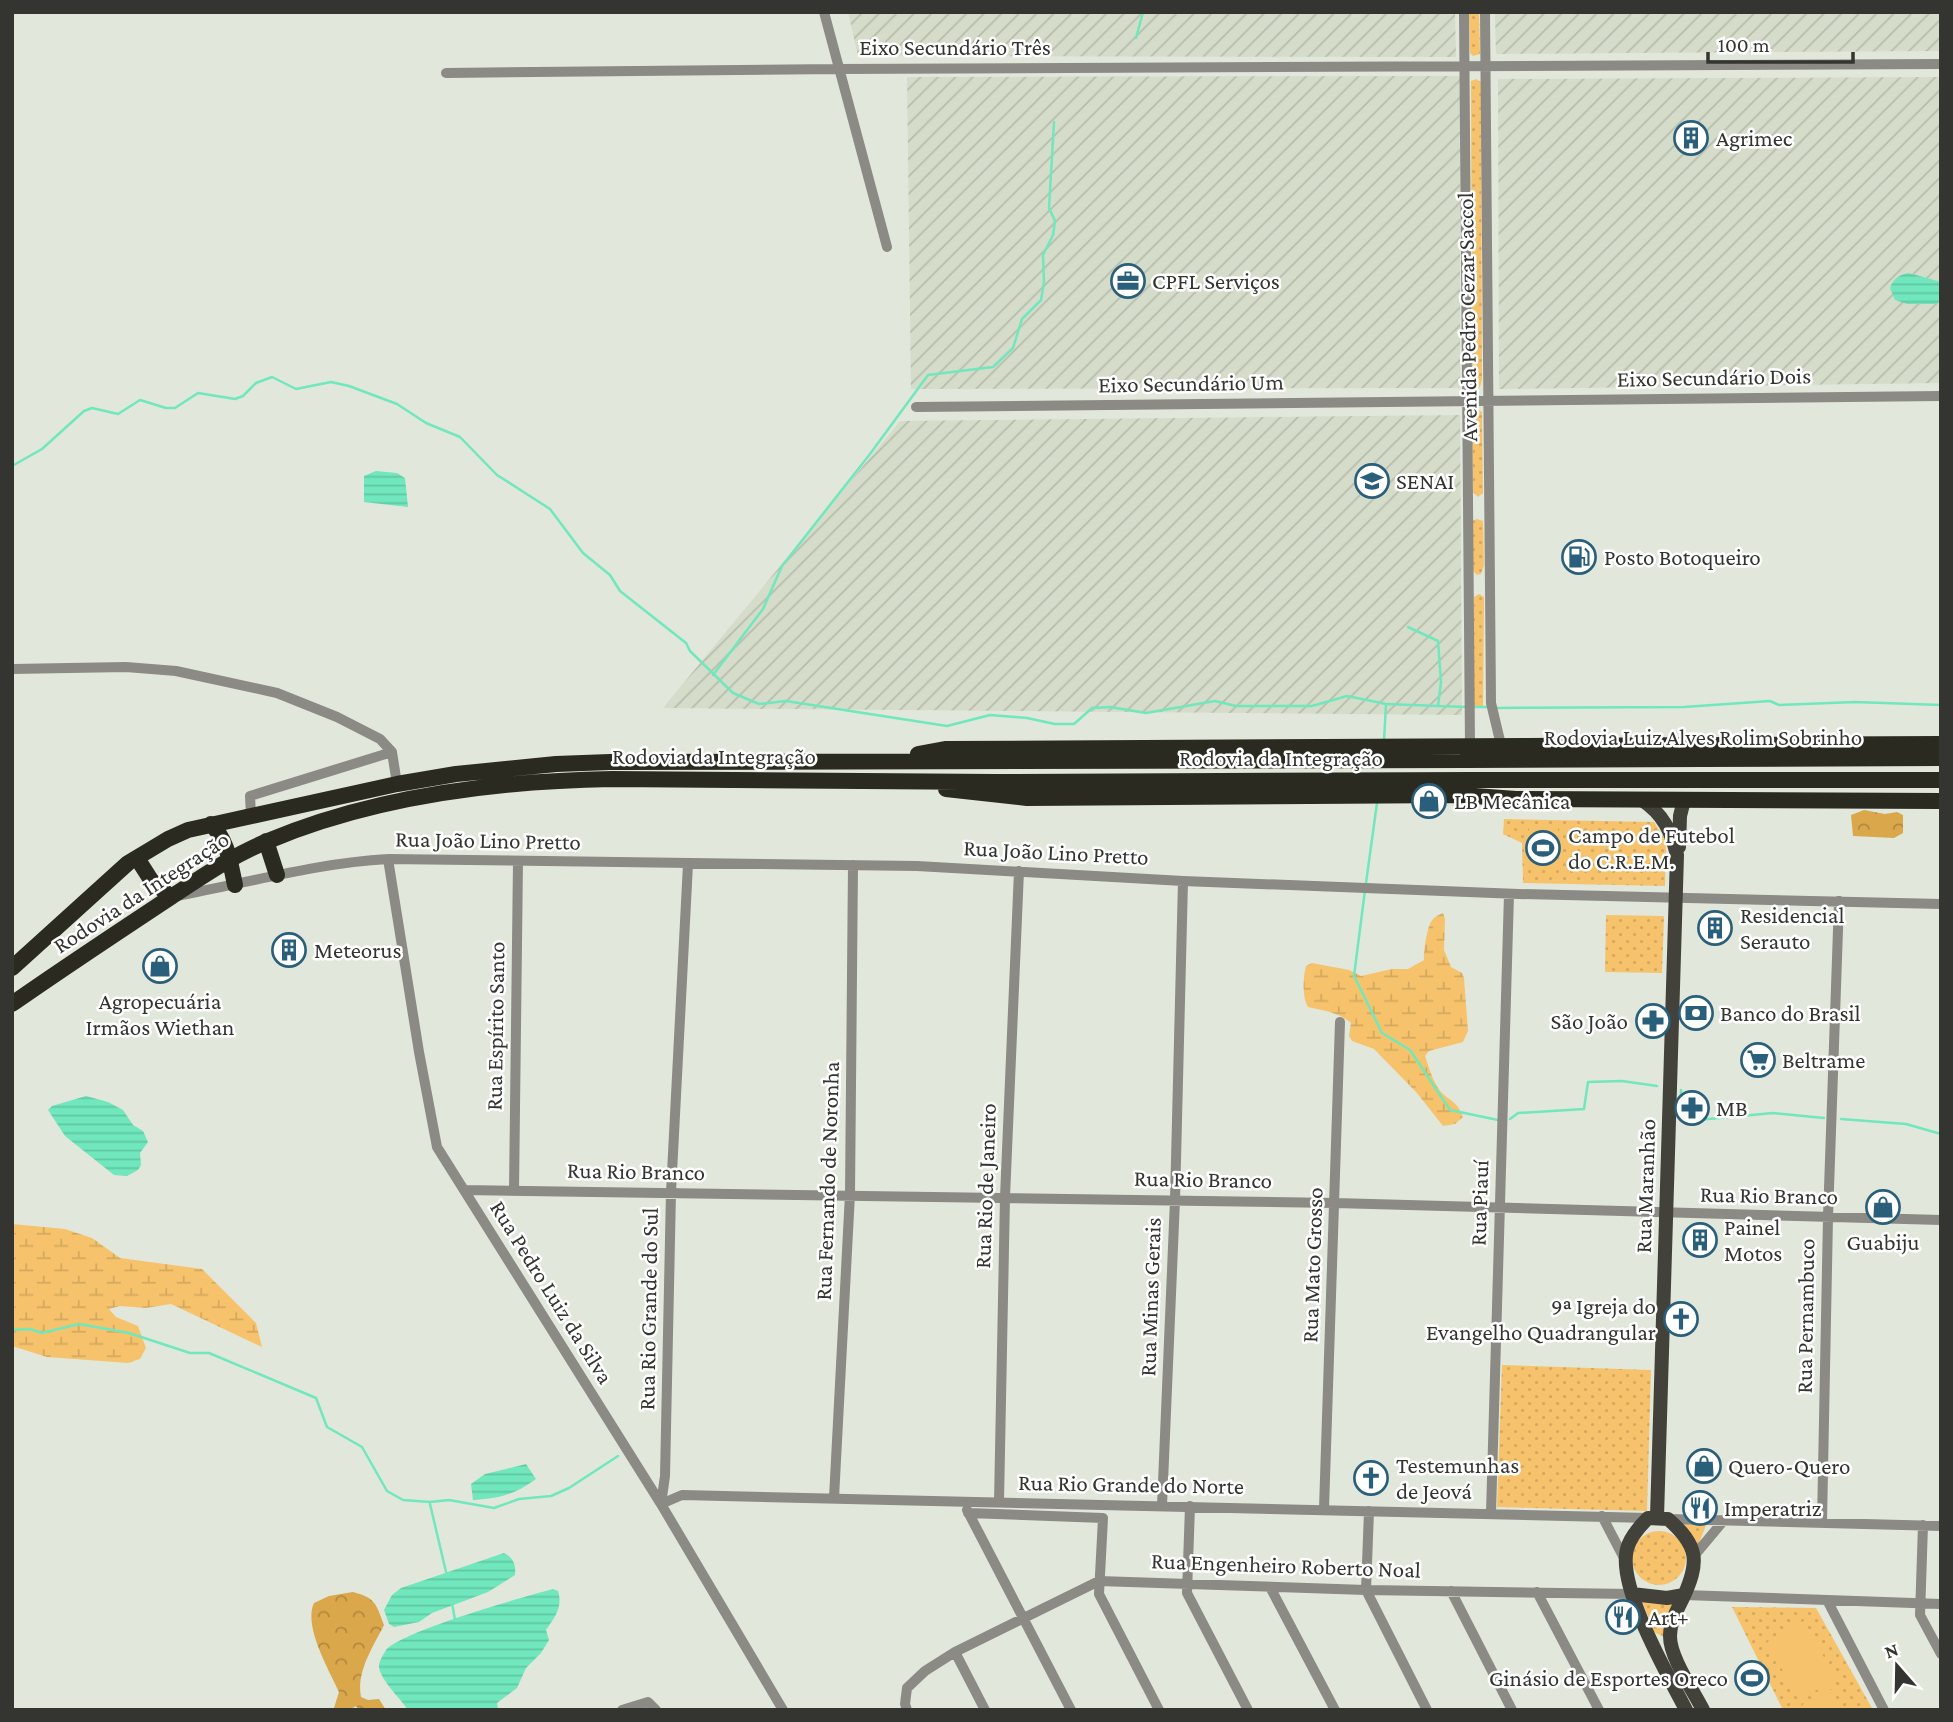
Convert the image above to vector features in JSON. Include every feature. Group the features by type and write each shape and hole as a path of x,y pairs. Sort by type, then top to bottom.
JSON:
{"highway":[{"path":"1684,800 1685,744"},
{"path":"1479,797 1468,753 1501,746 1941,744"},
{"name":"Rodovia Luiz Alves Rolim Sobrinho","path":"1468,753 1702,760 1941,758"},
{"name":"Rodovia da Integração","path":"12,968 137,858 168,839 212,824 251,815 397,783 456,774 556,764 1468,753"},
{"name":"Rodovia da Integração","path":"12,1004 171,897 266,841 328,818 464,790 586,779 884,779 994,782 1471,780"},
{"path":"884,779 972,793 1027,798 1479,797 1941,801"},
{"name":"Rodovia Luiz Alves Rolim Sobrinho","path":"1471,780 1941,780"},
{"path":"212,824 224,840 235,885"},
{"path":"266,841 277,875"},
{"path":"137,858 151,880 171,897"}],"main road":[{"name":"Rua Maranhão","path":"1642,800 1656,809 1667,824 1676,855 1658,1518"},
{"name":"Rua Maranhão","path":"1676,855 1680,845 1680,816 1684,800"},
{"path":"1686,1710 1645,1630 1632,1594 1626,1562 1626,1550 1631,1538 1658,1518 1691,1543 1694,1556 1684,1595 1673,1620 1670,1640 1703,1710"},
{"path":"1632,1594 1667,1598 1684,1595"}],"street":[{"path":"824,12 887,247"},
{"name":"Avenida Pedro Cezar Saccol","path":"1464,12 1468,753"},
{"name":"Avenida Pedro Cezar Saccol","path":"1485,12 1491,703 1501,746"},
{"name":"Eixo Secundário Três","path":"446,74 838,69 1941,64"},
{"name":"Eixo Secundário Dois","path":"1467,401 1941,396"},
{"name":"Eixo Secundário Um","path":"916,407 1467,401"},
{"path":"12,669 126,667 176,671 277,693 337,717 380,739 392,751 397,783"},
{"path":"251,815 250,796 392,751"},
{"name":"Rua João Lino Pretto","path":"171,897 317,866 388,859 917,866 1183,881 1509,894 1941,904"},
{"name":"Rua Pedro Luiz da Silva","path":"388,859 437,1147 660,1504 783,1710"},
{"name":"Rua Espírito Santo","path":"514,1191 518,861"},
{"name":"Rua Rio Grande do Sul","path":"660,1504 665,1476 671,1192 688,864"},
{"name":"Rua Fernando de Noronha","path":"834,1499 850,1194 853,865"},
{"name":"Rua Rio de Janeiro","path":"999,1502 1005,1197 1019,872"},
{"name":"Rua Minas Gerais","path":"1162,1506 1175,1200 1183,881"},
{"name":"Rua Piauí","path":"1491,1513 1509,894"},
{"name":"Rua Pernambuco","path":"1822,1522 1828,1217 1839,901"},
{"name":"Rua Mato Grosso","path":"1324,1509 1340,1022"},
{"name":"Rua Rio Branco","path":"464,1190 1335,1203 1941,1220"},
{"name":"Rua Rio Grande do Norte","path":"660,1504 682,1495 1941,1526"},
{"path":"962,1501 1071,1710"},
{"path":"1190,1506 1187,1593 1248,1710"},
{"path":"1369,1511 1366,1590 1427,1710"},
{"path":"968,1513 1104,1518 1098,1594 1159,1710"},
{"path":"1602,1516 1626,1562"},
{"path":"1694,1556 1725,1519"},
{"path":"1923,1525 1920,1615 1941,1654"},
{"name":"Rua Engenheiro Roberto Noal","path":"907,1710 907,1688 925,1671 955,1652 1099,1581 1366,1590 1632,1594"},
{"path":"1270,1587 1335,1710"},
{"path":"1451,1591 1512,1710"},
{"path":"1537,1592 1599,1710"},
{"path":"1684,1595 1941,1604"},
{"path":"1827,1600 1884,1710"},
{"path":"955,1652 985,1710"},
{"path":"622,1710 643,1702 648,1702 656,1710"}],"shaded area":[{"path":"848,12 1455,12 1456,57 858,56"},
{"path":"1495,12 1941,12 1941,51 1496,54"},
{"path":"1460,76 1460,388 911,389 907,77"},
{"path":"1941,77 1941,383 1499,389 1498,79"},
{"path":"1909,273 1941,282 1941,299 1937,304 1907,304 1895,300 1891,285 1903,274"},
{"path":"1460,415 1462,715 663,708 900,421"},
{"path":"376,471 397,473 405,478 408,507 364,502 364,476"},
{"path":"86,1096 108,1102 123,1110 133,1125 143,1131 148,1142 140,1153 141,1165 138,1170 127,1176 114,1175 65,1136 48,1110 52,1106"},
{"path":"526,1464 536,1479 507,1495 473,1500 471,1484 485,1474"},
{"path":"504,1553 514,1562 515,1575 488,1592 432,1613 419,1622 394,1627 389,1624 384,1610 392,1595 401,1588"},
{"path":"553,1589 558,1591 560,1602 546,1630 549,1640 526,1668 517,1688 497,1703 498,1710 408,1710 382,1676 379,1665 381,1660 386,1650 397,1642 464,1615"}],"green space":[{"path":"1469,12 1479,12 1480,54 1473,56 1470,53"},
{"path":"1476,79 1481,82 1482,380 1480,387 1476,389 1472,384 1471,81"},
{"path":"1476,408 1482,412 1483,493 1478,497 1473,492 1472,414"},
{"path":"1472,521 1483,521 1484,565 1481,574 1477,575 1473,571"},
{"path":"1479,594 1484,597 1483,706 1473,707 1474,597"},
{"path":"1864,810 1885,814 1897,812 1903,815 1903,833 1894,838 1853,836 1851,815"},
{"path":"1504,819 1654,822 1666,841 1665,886 1523,883 1522,843 1503,834"},
{"name":"Campo de Futebol do C.R.E.M.","path":"1558,827 1558,868 1529,868 1529,828"},
{"path":"1443,913 1444,950 1451,967 1462,973 1464,978 1468,1031 1463,1042 1429,1051 1425,1056 1438,1088 1456,1105 1463,1117 1455,1124 1443,1126 1417,1093 1374,1049 1352,1041 1349,1036 1351,1023 1336,1014 1308,1007 1304,976 1306,966 1312,963 1349,970 1361,976 1392,969 1408,969 1424,960 1431,922"},
{"path":"1606,915 1664,916 1662,973 1605,972"},
{"path":"12,1224 65,1229 92,1238 120,1258 202,1269 256,1323 262,1347 171,1304 146,1308 120,1306 109,1309 116,1317 138,1326 146,1348 140,1359 128,1363 47,1357 12,1346"},
{"path":"1502,1365 1651,1370 1647,1511 1497,1507"},
{"path":"1683,1522 1707,1523 1697,1548"},
{"path":"1664,1531 1674,1535 1682,1543 1686,1558 1682,1573 1674,1581 1654,1585 1644,1581 1636,1573 1632,1553 1636,1543 1644,1535"},
{"path":"353,1592 374,1603 384,1625 366,1660 360,1688 361,1697 368,1700 379,1699 386,1710 359,1710 356,1706 349,1710 334,1708 339,1692 314,1635 312,1613 314,1603 329,1596"},
{"path":"1642,1601 1674,1602 1664,1637 1654,1632"},
{"path":"1732,1607 1816,1608 1873,1710 1783,1710"},
{"path":"1804,1621 1836,1679 1799,1700 1767,1642"},
{"path":"1831,1689 1843,1710 1805,1710 1802,1705"}],"waterway":[{"path":"1136,38 1143,12"},
{"path":"713,675 763,609 782,566 928,375 993,367 1013,348 1022,319 1041,300 1044,282 1043,255 1053,235 1055,221 1049,208 1054,122"},
{"path":"12,466 42,449 84,411 92,408 118,414 140,400 175,408 198,393 235,399 243,396 256,383 272,377 296,389 331,382 349,386 397,404 426,423 460,437 497,475 550,509 583,553 610,575 620,591 686,643 690,651 733,693 759,704 786,701 947,726 990,715 1074,724 1092,708 1110,707 1146,713 1215,701 1236,706 1312,706 1347,696 1386,704 1438,706 1441,682 1438,641 1408,627"},
{"path":"1494,708 1684,707 1770,701 1779,705 1855,702 1941,705"},
{"path":"1384,741 1386,704"},
{"path":"1438,706 1467,707"},
{"path":"1473,707 1488,707"},
{"path":"1366,883 1377,803"},
{"path":"1365,890 1354,976 1382,1033 1410,1050 1450,1110 1498,1120"},
{"path":"1510,1119 1518,1113 1584,1109 1588,1082 1622,1081 1657,1086"},
{"path":"1681,1090 1681,1111 1687,1121 1773,1113 1824,1118"},
{"path":"1841,1119 1906,1124 1941,1134"},
{"path":"12,1330 30,1329 42,1333 79,1324 129,1333 190,1353 209,1353 316,1398 327,1427 362,1447 387,1491 403,1500 449,1500 494,1508 519,1499 551,1496 569,1488 618,1456"},
{"path":"430,1504 447,1576"},
{"path":"452,1603 455,1620"}],"place":[{"name":"Agrimec","path":"1691,138"},
{"name":"CPFL Serviços","path":"1128,281"},
{"name":"SENAI","path":"1372,481"},
{"name":"Posto Botoqueiro","path":"1579,557"},
{"name":"LB Mecânica","path":"1429,801"},
{"name":"Campo de Futebol do C.R.E.M.","path":"1543,848"},
{"name":"Residencial Serauto","path":"1715,928"},
{"name":"Meteorus","path":"289,950"},
{"name":"Agropecuária Irmãos Wiethan","path":"160,966"},
{"name":"Banco do Brasil","path":"1696,1013"},
{"name":"São João","path":"1653,1021"},
{"name":"Beltrame","path":"1758,1060"},
{"name":"MB","path":"1692,1108"},
{"name":"Guabiju","path":"1883,1207"},
{"name":"Painel Motos","path":"1700,1240"},
{"name":"9ª Igreja do Evangelho Quadrangular","path":"1681,1319"},
{"name":"Quero-Quero","path":"1704,1466"},
{"name":"Testemunhas de Jeová","path":"1371,1478"},
{"name":"Imperatriz","path":"1700,1508"},
{"name":"Art+","path":"1623,1617"},
{"name":"Ginásio de Esportes Oreco","path":"1752,1678"}]}
